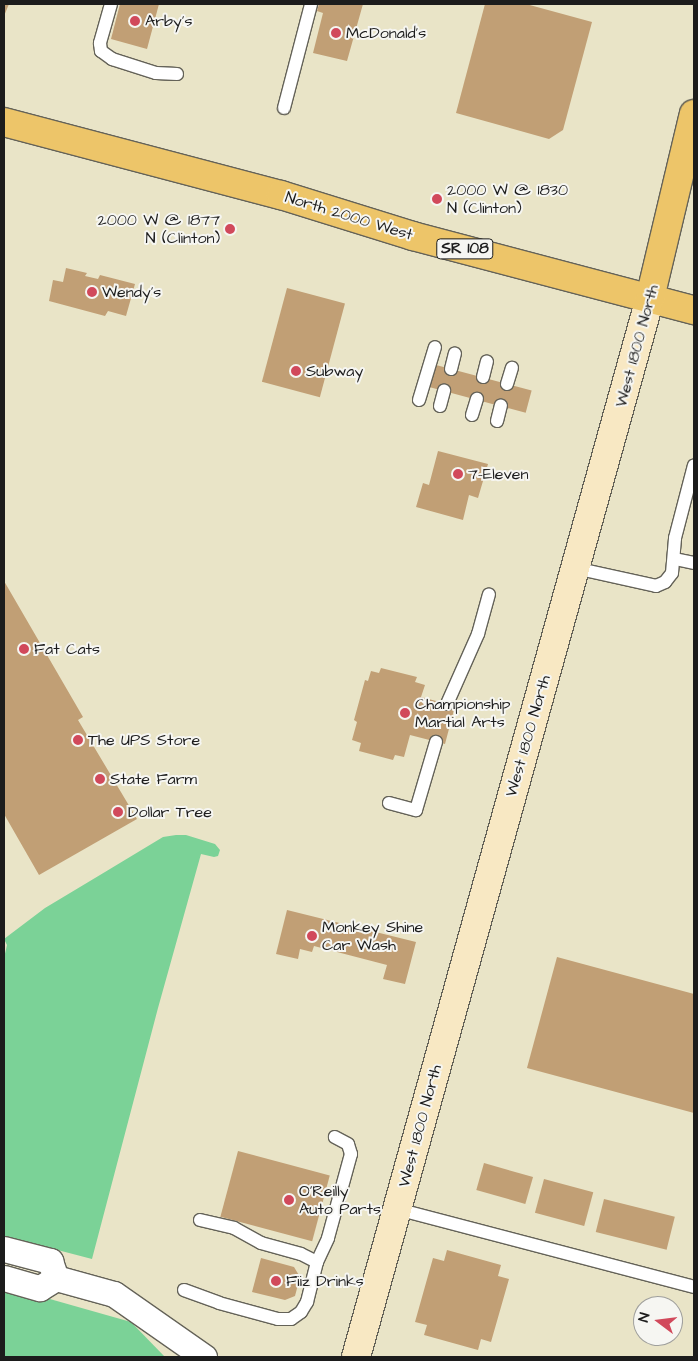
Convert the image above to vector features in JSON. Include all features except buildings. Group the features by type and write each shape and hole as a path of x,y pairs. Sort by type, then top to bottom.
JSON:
{"main road":[{"name":"West 1800 North","path":"356,1357 650,298 694,114"},
{"name":"North 2000 West","path":"4,122 281,195 412,236 694,310"}],"street":[{"path":"4,1249 50,1261 56,1278"},
{"path":"4,1278 40,1288 56,1278 114,1294 204,1357"}],"lane":[{"path":"111,4 100,43 102,51 117,60 156,73 178,74"},
{"path":"284,108 311,4"},
{"path":"419,400 435,347"},
{"path":"451,369 455,352"},
{"path":"483,377 487,362"},
{"path":"508,384 512,368"},
{"path":"440,406 444,391"},
{"path":"472,415 477,399"},
{"path":"497,421 501,406"},
{"path":"576,568 656,586 665,582 672,573 675,559 675,538 694,465"},
{"path":"675,559 694,563"},
{"path":"447,704 478,634 489,594"},
{"path":"389,803 416,810 436,742"},
{"path":"184,1290 219,1303 278,1319 291,1319 301,1312 307,1302 317,1262 328,1238 351,1154 348,1144 334,1137"},
{"path":"397,1209 694,1287"},
{"path":"200,1220 234,1228 261,1243 301,1254 317,1262"}],"green space":[{"path":"186,835 215,844 220,850 218,856 214,857 201,854 92,1259 4,1236 4,958 7,945 4,939 45,908 163,837"},
{"path":"4,1286 131,1322 165,1357 4,1357"}],"place":[{"name":"Arby's","path":"135,21"},
{"name":"McDonald's","path":"336,33"},
{"name":"2000 W @ 1830 N (Clinton)","path":"437,199"},
{"name":"2000 W @ 1877 N (Clinton)","path":"230,229"},
{"name":"Wendy's","path":"92,292"},
{"name":"Subway","path":"296,371"},
{"name":"7-Eleven","path":"458,474"},
{"name":"Fat Cats","path":"24,649"},
{"name":"Championship Martial Arts","path":"405,713"},
{"name":"The UPS Store","path":"78,740"},
{"name":"State Farm","path":"100,779"},
{"name":"Dollar Tree","path":"118,812"},
{"name":"Monkey Shine Car Wash","path":"312,936"},
{"name":"O'Reilly Auto Parts","path":"289,1200"},
{"name":"Fiiz Drinks","path":"276,1281"}]}
